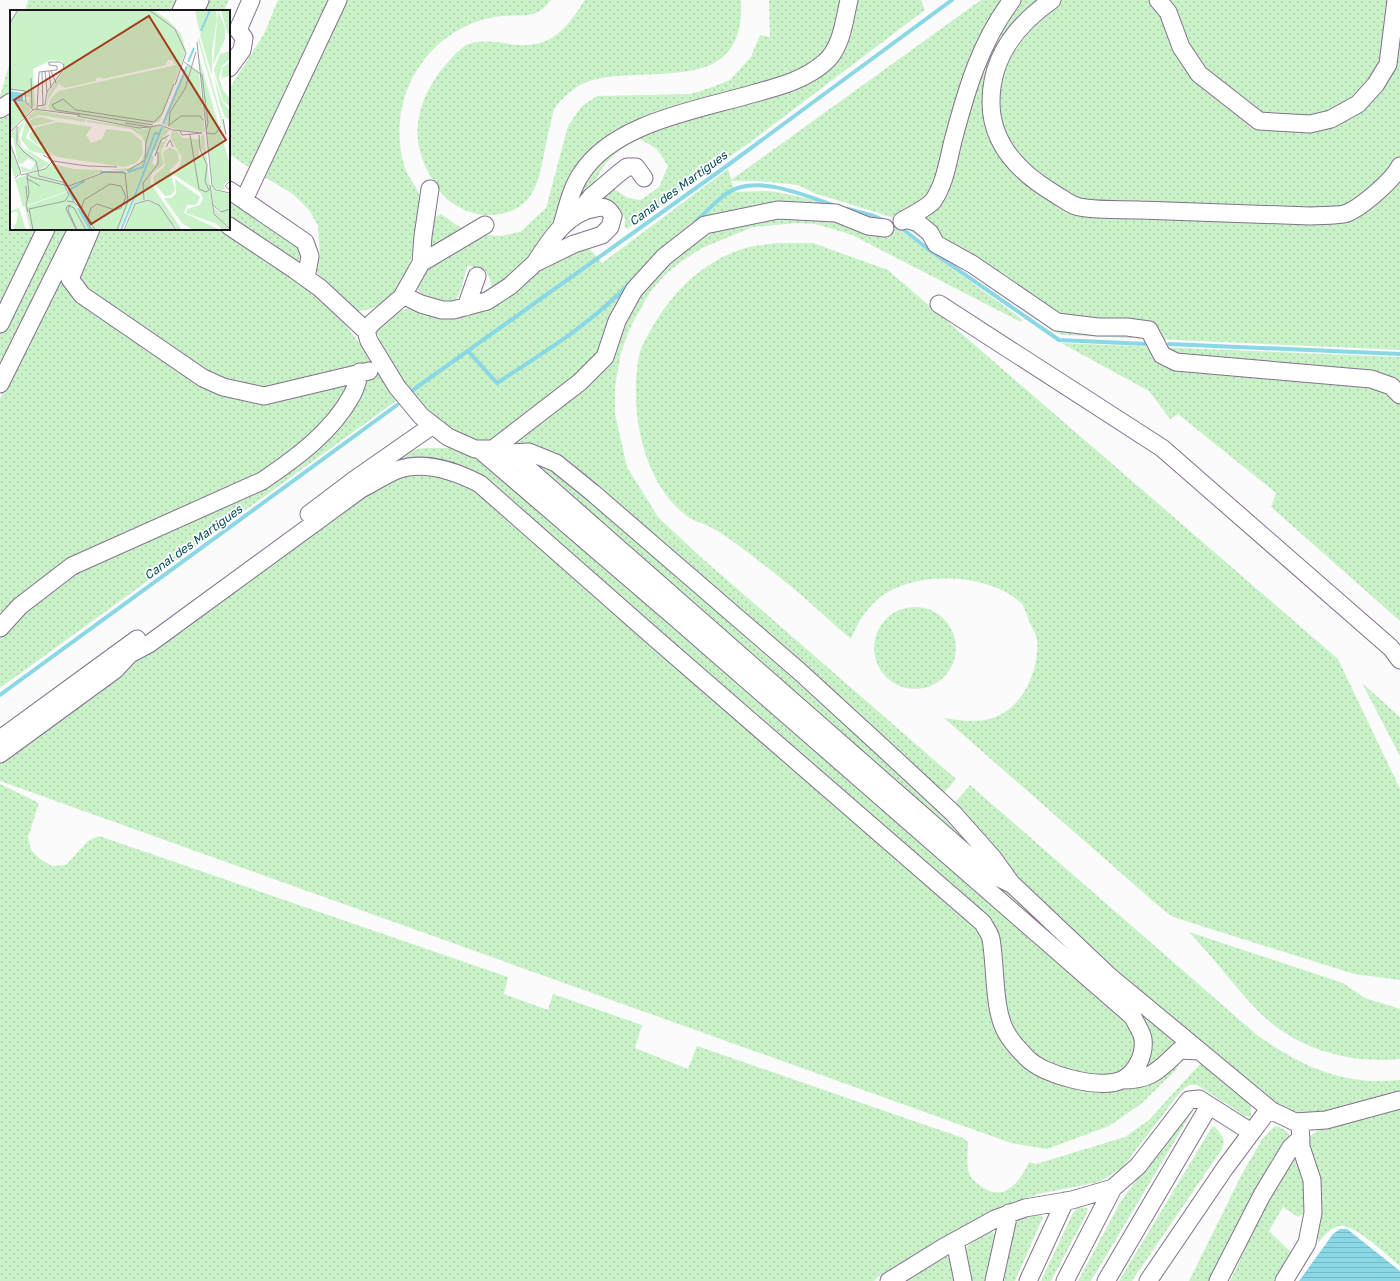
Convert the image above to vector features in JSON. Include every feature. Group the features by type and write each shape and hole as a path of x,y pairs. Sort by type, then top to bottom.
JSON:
{"lane":[{"path":"181,10 186,0"},
{"path":"195,10 200,0"},
{"path":"230,67 242,50 244,38 238,30 252,0"},
{"path":"244,200 338,0"},
{"path":"562,225 568,204 580,175 597,154 624,135 654,123 791,84 824,63 839,44 849,0"},
{"path":"1012,0 1001,14 982,48 971,78 944,180 932,203 904,220 918,223 930,233 936,244 990,275 1057,322 1098,327 1127,327 1149,330 1162,355 1176,362 1371,379 1391,386 1400,395"},
{"path":"1052,0 1032,14 1012,38 999,59 991,83 991,110 999,140 1017,165 1034,181 1077,206 1310,216 1344,214 1375,194 1396,173 1400,166"},
{"path":"1158,0 1168,12 1181,47 1199,74 1211,84 1259,121 1310,124 1331,120 1358,104 1376,84 1388,64 1396,0"},
{"path":"0,109 10,103"},
{"path":"578,213 591,196 627,167 636,167 644,178"},
{"path":"366,331 372,323 403,296 421,263 423,236 430,189"},
{"path":"230,191 305,242 310,256 306,278"},
{"path":"403,296 421,304 442,310 453,310 487,301 510,286 535,263 562,225 586,209 603,207 609,209 613,216 610,227 602,235 574,244 535,263"},
{"path":"486,449 580,382 605,357 617,322 634,290 664,257 705,225 778,210 836,213 868,226 884,228"},
{"path":"421,263 485,225"},
{"path":"230,227 320,288 366,331 368,341 397,388 421,416 433,426 448,437 486,449 510,453 529,452 556,463 593,494 799,671 882,747 952,813 994,858 1013,885 1108,975 1269,1109 1295,1122 1300,1130 1301,1148 1312,1180 1313,1213 1306,1243 1284,1281"},
{"path":"0,324 46,230"},
{"path":"0,384 77,230"},
{"path":"91,230 70,279 75,287 82,296 203,378 223,387 264,396 360,372 387,371"},
{"path":"466,307 477,276"},
{"path":"939,304 1162,448 1397,650"},
{"path":"0,628 20,606 72,566 262,481 290,463 320,436 340,415 353,394 360,372"},
{"path":"0,739 133,647 354,480 433,426"},
{"path":"486,449 671,614 1133,1017 1143,1038 1142,1056 1134,1071 1121,1080"},
{"path":"510,453 987,872 1013,885"},
{"path":"0,754 115,670 133,647 149,644 361,490 397,470 427,466 457,472 480,484 656,640 983,922 991,937 999,1009 1006,1032 1028,1059 1050,1073 1069,1079 1105,1083 1121,1080 1139,1080 1150,1076 1180,1050 1199,1051"},
{"path":"1065,1281 1113,1188 1138,1166 1189,1100 1199,1099 1250,1132"},
{"path":"1218,1281 1262,1195 1300,1130 1326,1120 1400,1100"},
{"path":"1106,1281 1210,1106"},
{"path":"1148,1281 1250,1132 1269,1109"},
{"path":"889,1281 955,1241 995,1219 1025,1208 1065,1201 1113,1188"},
{"path":"1028,1281 1065,1201"},
{"path":"994,1281 1009,1214"},
{"path":"955,1241 963,1281"}],"green space":[{"path":"28,0 183,0 178,10 25,10"},
{"path":"204,0 229,0 224,10 199,10"},
{"path":"278,0 551,0 540,11 530,15 503,16 487,19 456,31 431,51 421,64 406,93 400,120 402,159 408,175 419,195 419,207 413,249 404,278 396,291 386,301 373,308 358,311 347,304 320,279 316,269 320,255 318,226 310,211 293,194 230,155 230,87 264,34"},
{"path":"585,0 741,0 739,27 732,46 720,59 704,67 686,72 602,78 584,83 574,89 561,100 554,109 537,183 531,195 521,205 508,212 490,215 477,214 458,207 443,195 438,188 425,165 420,151 418,123 421,109 433,82 453,56 466,45 489,41 515,45 530,45 541,43 550,39 565,27"},
{"path":"769,0 921,0 925,10 749,143 627,229 625,227 625,218 614,207 599,200 611,187 628,198 641,200 659,187 668,166 657,149 640,139 622,148 605,164 583,202 533,258 493,290 489,277 484,269 468,266 461,289 454,302 450,304 440,303 428,298 419,291 417,287 418,277 437,262 486,235 501,236 520,232 546,208 568,126 581,107 597,96 691,94 730,80 751,57 760,35 770,37"},
{"path":"981,0 1400,0 1400,350 1063,335 1054,332 891,217 814,193 798,185 759,181 731,181 736,192 771,191 791,195 840,207 887,224 901,231 1023,320 1021,322 850,234 815,224 797,223 753,227 702,248 678,264 665,275 650,292 630,328 621,352 615,387 615,414 627,467 658,517 703,559 956,779 943,794 565,461 550,451 528,446 479,443 456,436 425,414 386,357 377,333 382,324 400,311 409,308 435,314 543,268 585,246 592,251 602,263 728,169 731,180"},
{"path":"10,61 10,230 70,230 35,294 0,370 0,96"},
{"path":"230,200 297,245 301,250 299,260 296,262 230,222"},
{"path":"441,214 461,228 460,234 429,255 431,221"},
{"path":"82,230 219,230 315,295 341,319 373,361 396,401 0,688 0,399"},
{"path":"778,243 813,243 888,270 1338,659 1400,789 1400,980 1354,974 1173,917 944,718 978,721 999,715 1008,710 1016,702 1029,684 1036,663 1036,638 1022,604 1008,593 991,586 971,581 930,579 910,583 893,590 873,603 862,618 851,639 768,568 719,532 687,516 672,502 659,484 649,465 642,443 638,421 636,376 642,347 664,309 682,287 704,269 729,254 742,249"},
{"path":"1061,343 1400,357 1400,621 1271,507 1276,493 1178,414 1170,419 1149,391"},
{"path":"425,448 456,448 498,458 545,465 569,480 903,777 977,849 1045,927 1095,977 1173,1040 1183,1055 1176,1070 1141,1104 1109,1126 1047,1149 1011,1143 0,781 0,762 96,695 139,657 407,451"},
{"path":"915,607 931,610 944,619 953,632 956,648 953,664 944,677 931,686 915,689 899,686 886,677 877,664 874,648 877,632 886,619 899,610"},
{"path":"1362,683 1400,717 1400,756"},
{"path":"0,784 39,803 28,837 31,850 40,859 52,866 66,865 88,841 99,836 508,977 504,994 548,1010 553,994 642,1025 635,1048 688,1069 697,1046 963,1138 968,1142 967,1158 970,1175 973,1180 992,1192 1005,1191 1011,1187 1022,1176 1029,1162 1036,1164 1125,1137 1149,1120 1199,1065 1203,1063 1248,1098 1251,1107 1251,1117 1245,1116 1197,1085 1189,1085 1181,1091 1122,1168 1099,1182 1038,1194 993,1210 878,1277 874,1281 0,1281"},
{"path":"970,785 1257,1035 1307,1065 1324,1072 1360,1080 1400,1080 1400,1093 1328,1112 1300,1114 1287,1112 1129,986 1021,881 953,805"},
{"path":"1189,932 1343,983 1365,998 1400,1009 1400,1059 1360,1059 1340,1056 1303,1043 1286,1034 1255,1008"},
{"path":"1400,1107 1400,1266 1380,1248 1353,1229 1345,1226 1339,1226 1333,1229 1318,1243 1321,1199 1311,1161 1309,1137 1318,1130"},
{"path":"1187,1111 1192,1112 1091,1281 1078,1281 1121,1201"},
{"path":"1275,1126 1285,1130 1292,1139 1215,1281 1189,1281 1243,1172 1263,1138"},
{"path":"1212,1127 1215,1127 1220,1133 1224,1142 1220,1152 1132,1281 1119,1281"},
{"path":"1296,1156 1308,1188 1306,1211 1298,1217 1283,1207 1269,1231 1294,1255 1291,1281 1230,1281 1245,1249 1243,1238 1282,1167"},
{"path":"1078,1207 1088,1208 1086,1215 1051,1281 1041,1281 1073,1213"},
{"path":"1039,1214 1043,1217 1015,1281 1000,1281 1014,1224 1019,1220"},
{"path":"992,1231 997,1240 986,1281 968,1281 965,1261 966,1249 974,1241"},
{"path":"946,1256 951,1257 958,1281 902,1281"}],"water":[{"path":"1340,1229 1347,1229 1400,1271 1400,1281 1299,1281 1333,1234"}],"waterway":[{"name":"Canal des Martigues","path":"413,390 717,173 952,0"},
{"path":"696,221 720,198 729,192 740,187 753,185 782,188 836,206"},
{"path":"848,209 874,216 904,230 928,249 1059,340 1146,344"},
{"path":"468,351 497,383 550,349 582,325 630,283"},
{"path":"1169,344 1400,354"},
{"name":"Canal des Martigues","path":"0,695 397,405"}]}
